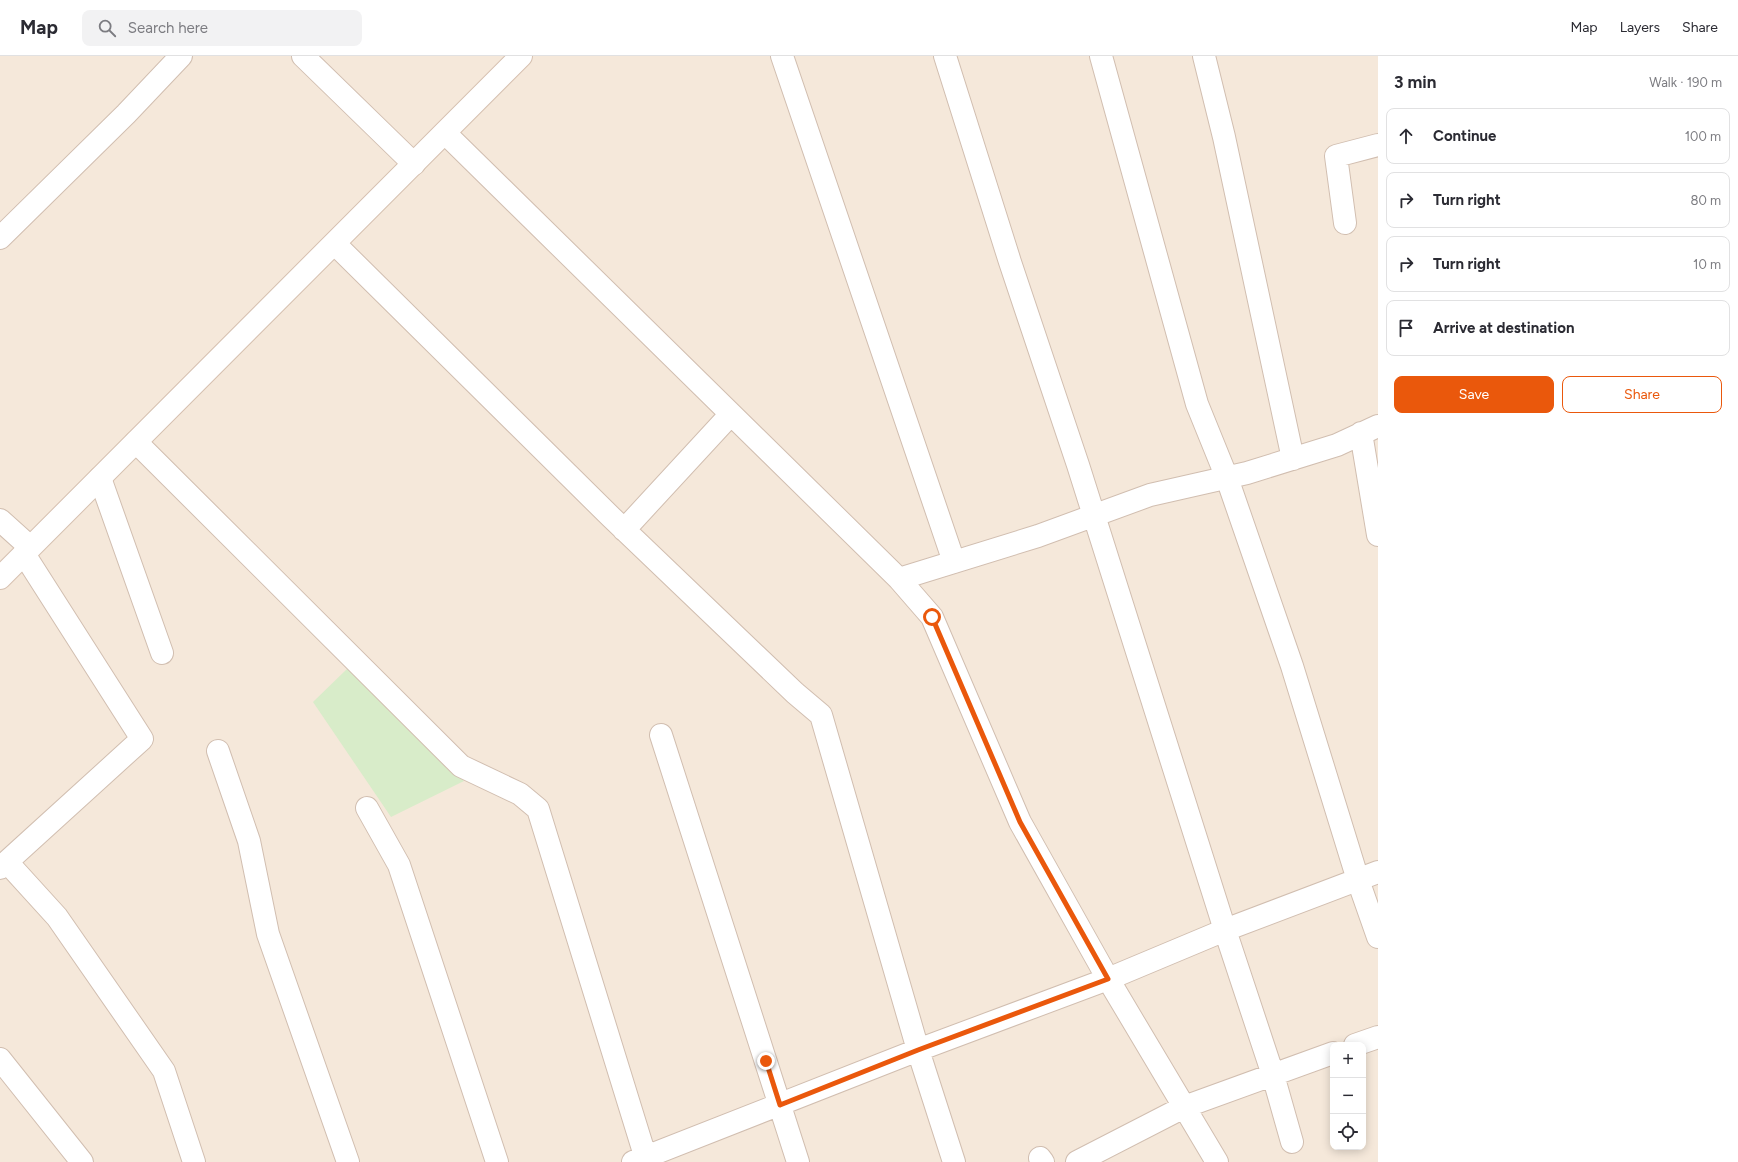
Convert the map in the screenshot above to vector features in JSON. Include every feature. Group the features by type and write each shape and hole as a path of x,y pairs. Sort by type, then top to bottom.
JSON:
{"street":[{"path":"0,238 121,120 181,56"},
{"path":"303,56 414,164"},
{"path":"0,578 521,56"},
{"path":"782,56 954,562"},
{"path":"945,56 1094,516 1225,930 1273,1075 1292,1142"},
{"path":"1101,56 1197,404 1227,478 1292,666 1358,880 1378,937"},
{"path":"1204,56 1224,137 1293,459"},
{"path":"445,133 899,579 932,617 1020,822 1108,979 1217,1162"},
{"path":"1345,223 1336,156 1378,145"},
{"path":"335,244 624,530 795,693 821,715 918,1050 954,1162"},
{"path":"624,530 731,414"},
{"path":"899,579 1038,536 1150,495 1227,478 1293,459 1337,445 1370,430 1378,535"},
{"path":"136,442 461,766 520,794 538,809 642,1160 918,1050 1108,979 1225,930 1378,872"},
{"path":"100,478 162,653"},
{"path":"0,520 27,550 142,739 3,865 57,917 164,1071 194,1162"},
{"path":"661,735 798,1162"},
{"path":"218,751 249,841 268,934 348,1162"},
{"path":"367,808 399,865 497,1162"},
{"path":"1364,1042 1378,1037"},
{"path":"1076,1162 1184,1107 1330,1054"},
{"path":"0,1059 82,1162"}],"shaded area":[{"path":"0,56 1378,56 1378,1162 0,1162"}],"green space":[{"path":"348,668 464,781 391,817 313,702"}],"route":[{"path":"766,1061 780,1105 918,1050 1108,979 1020,822 932,617"}]}
